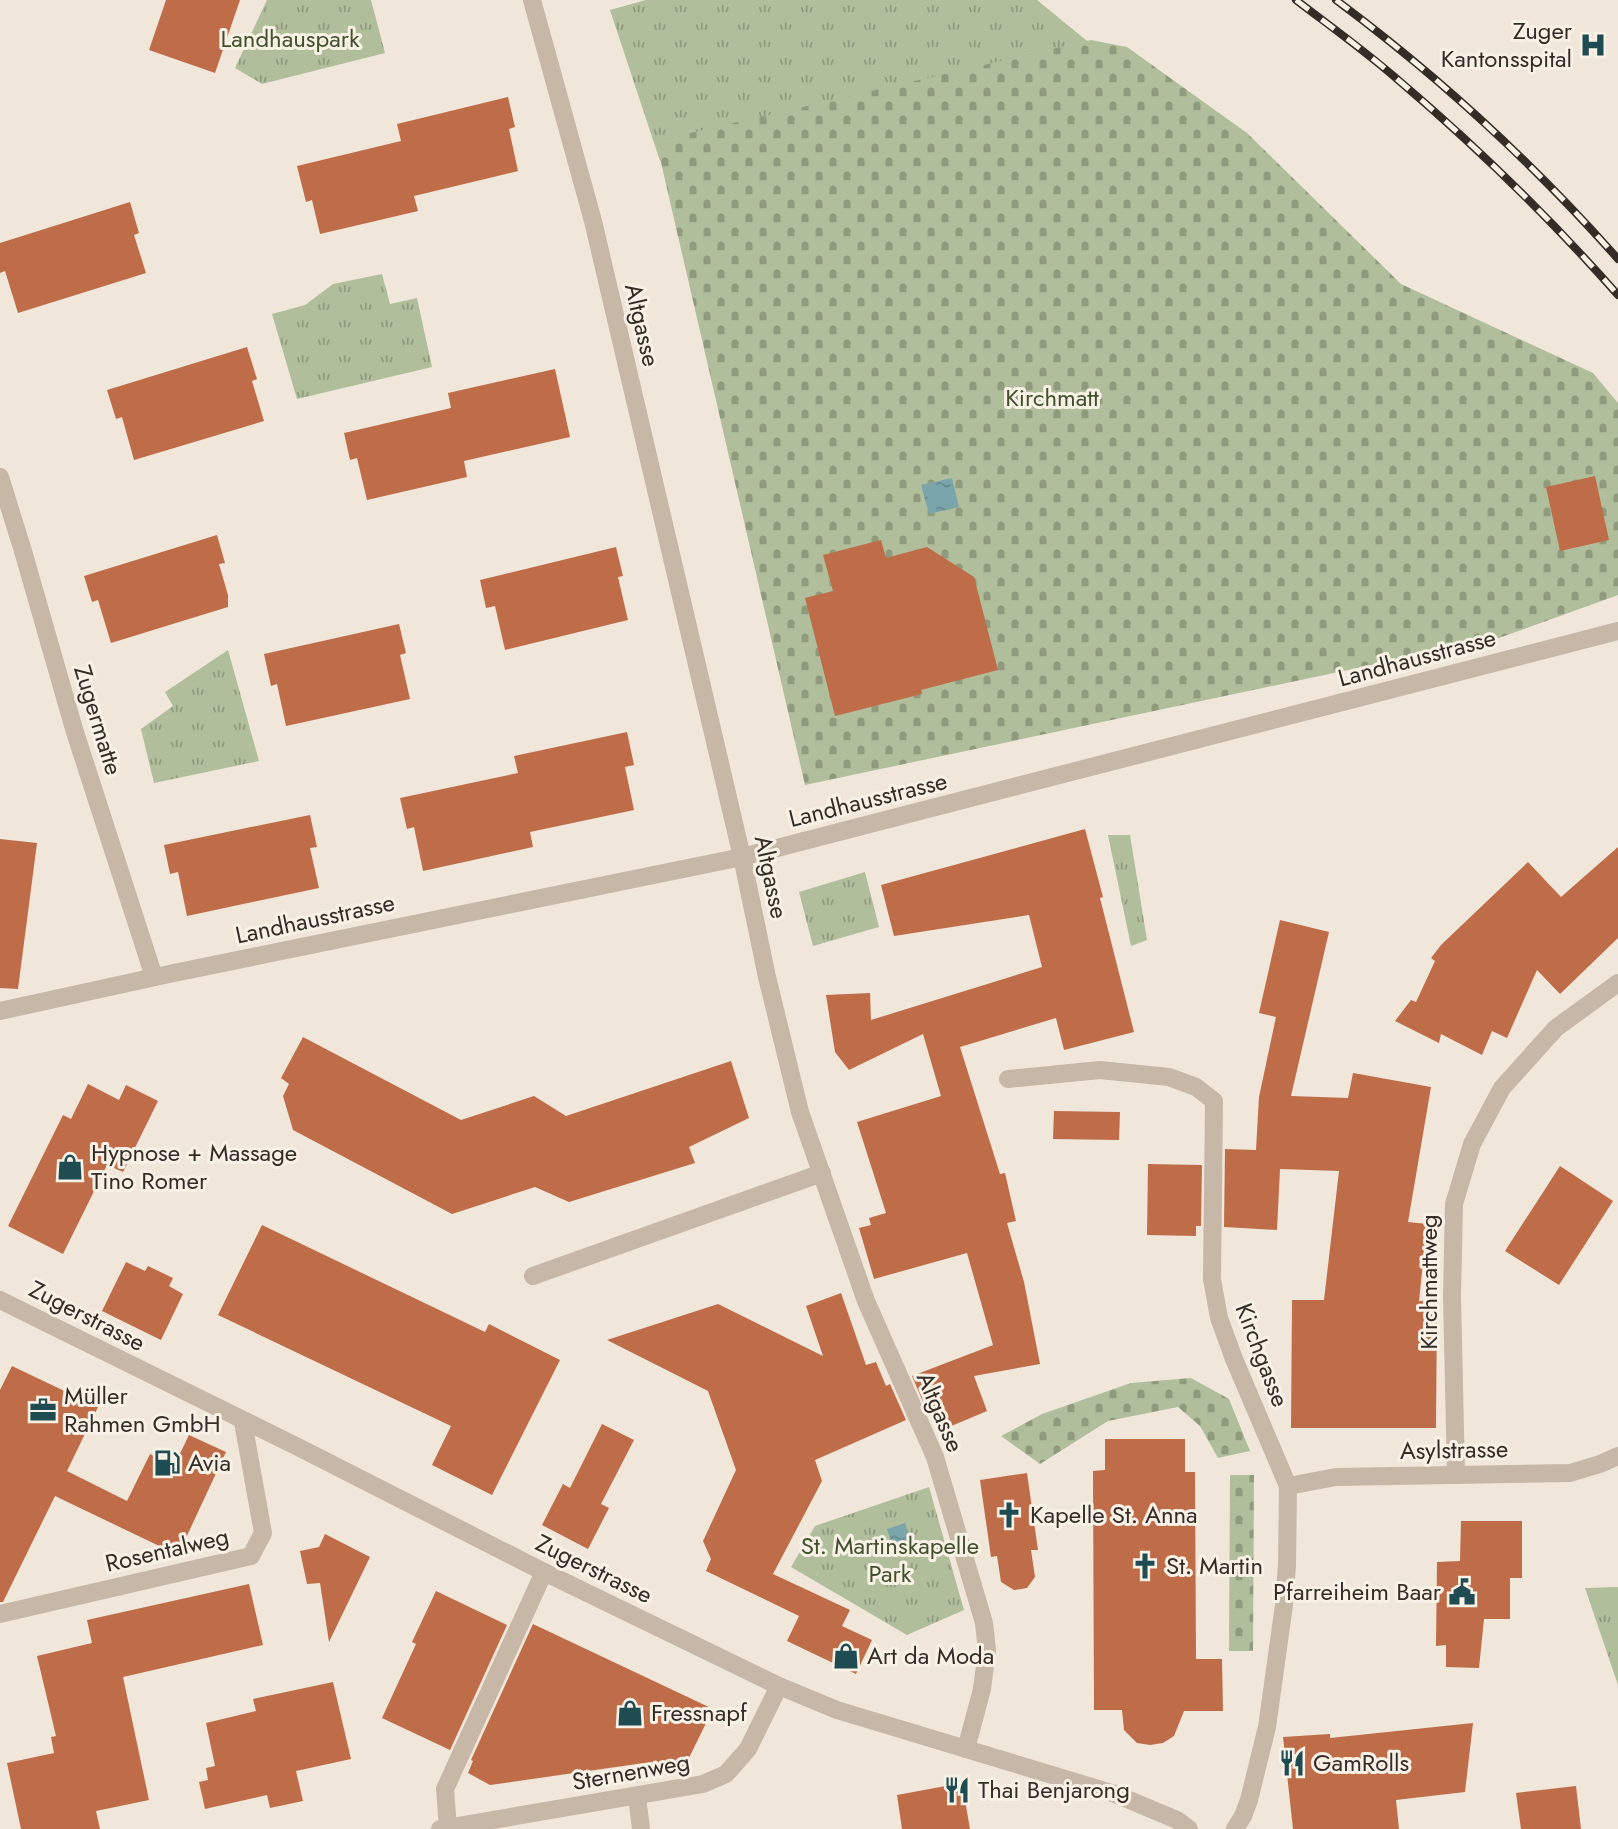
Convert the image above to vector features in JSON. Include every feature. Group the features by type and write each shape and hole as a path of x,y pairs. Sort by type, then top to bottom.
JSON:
{"street":[{"name":"Altgasse","path":"532,0 593,221 800,1112 866,1301 935,1457 984,1623 987,1650 982,1689 966,1749"},
{"name":"Zugermatte","path":"0,477 78,742 154,977"},
{"name":"Landhausstrasse","path":"0,1010 742,857 1618,631"},
{"name":"Kirchmattweg","path":"1456,1475 1452,1296 1454,1204 1472,1144 1502,1088 1556,1028 1618,983"},
{"name":"Kirchgasse","path":"1008,1079 1100,1070 1169,1077 1196,1087 1214,1101 1212,1279 1219,1318 1289,1486 1284,1605 1271,1704 1249,1800 1235,1829"},
{"path":"533,1276 822,1173"},
{"name":"Zugerstrasse","path":"0,1300 544,1572 779,1686 837,1710 1115,1794 1167,1816 1189,1829"},
{"name":"Rosentalweg","path":"0,1614 251,1556 263,1533 243,1422"},
{"name":"Asylstrasse","path":"1289,1486 1336,1477 1570,1473 1618,1456"},
{"path":"444,1828 445,1789 544,1572"},
{"name":"Sternenweg","path":"444,1828 703,1784 726,1774 748,1749 779,1686"},
{"path":"637,1796 641,1829"}],"green space":[{"name":"Landhauspark","path":"267,0 371,0 385,53 262,84 235,68"},
{"path":"646,0 1037,0 1108,58 660,161 610,10"},
{"name":"Kirchmatt","path":"1091,40 1127,47 1247,133 1401,284 1593,373 1618,403 1618,595 1499,638 805,785 656,141"},
{"path":"382,274 390,304 417,298 432,367 297,399 272,314 305,305 333,284"},
{"path":"228,650 259,761 154,783 141,729 173,706 165,692"},
{"path":"1108,835 1130,835 1147,940 1131,946"},
{"path":"865,872 879,927 813,946 799,892"},
{"path":"1191,1378 1229,1399 1250,1451 1218,1458 1200,1426 1178,1407 1108,1421 1040,1464 1001,1436 1042,1414 1131,1383"},
{"path":"1230,1475 1254,1475 1253,1651 1229,1651"},
{"name":"St. Martinskapelle Park","path":"929,1487 964,1610 907,1635 791,1567 815,1526"},
{"path":"1618,1587 1618,1685 1585,1588"}],"water":[{"path":"952,478 959,507 929,514 921,485"},
{"path":"905,1523 911,1542 893,1548 887,1529"}],"building":[{"path":"166,0 240,0 215,73 149,50"},
{"path":"508,97 515,127 509,129 518,171 414,196 418,211 320,234 312,200 306,202 297,166 401,141 397,124"},
{"path":"130,202 139,233 134,235 146,273 18,313 5,271 0,273 0,243"},
{"path":"247,347 257,379 252,381 264,421 134,460 122,417 116,419 107,390"},
{"path":"555,369 570,437 464,461 467,477 367,500 357,458 350,460 344,433 451,408 448,393"},
{"path":"1595,476 1609,540 1560,551 1546,487"},
{"path":"217,535 225,563 219,564 228,595 228,607 111,643 98,600 92,602 84,576"},
{"path":"881,540 886,558 927,547 974,577 998,670 921,690 922,694 835,716 805,598 833,591 823,555"},
{"path":"616,547 623,576 618,577 628,620 505,650 495,606 486,608 480,580"},
{"path":"399,624 406,653 400,655 410,699 286,726 277,684 271,686 264,654"},
{"path":"627,732 634,765 625,767 634,810 530,832 533,847 423,871 414,827 407,829 400,798 518,773 514,756"},
{"path":"310,815 317,847 310,848 319,888 187,916 178,872 170,874 164,845"},
{"path":"1085,829 1134,1032 1064,1050 1056,1018 960,1047 1000,1174 1005,1173 1016,1221 1007,1223 1024,1282 1040,1364 974,1376 987,1411 949,1427 941,1405 927,1411 912,1376 993,1345 967,1253 874,1279 859,1228 871,1225 869,1218 886,1213 857,1122 941,1096 923,1034 849,1070 835,1052 826,995 870,993 871,1020 1042,967 1029,915 894,936 881,885"},
{"path":"0,839 37,843 18,989 0,988"},
{"path":"1618,847 1618,938 1560,994 1537,970 1507,1038 1492,1031 1482,1055 1441,1034 1439,1043 1395,1021 1411,1000 1416,1002 1435,961 1431,958 1441,945 1528,862 1561,897"},
{"path":"1280,920 1329,932 1291,1096 1348,1098 1353,1073 1431,1087 1408,1222 1427,1224 1419,1301 1437,1301 1436,1428 1291,1428 1292,1300 1324,1300 1339,1171 1280,1169 1277,1230 1224,1227 1225,1149 1256,1150 1259,1097 1276,1017 1259,1013"},
{"path":"303,1037 461,1120 534,1096 566,1116 731,1061 749,1118 689,1147 695,1163 569,1202 535,1187 452,1214 293,1130 283,1096 289,1084 281,1078"},
{"path":"88,1084 119,1100 126,1085 158,1101 123,1172 107,1165 63,1254 8,1226 63,1115 71,1119"},
{"path":"1054,1111 1120,1112 1119,1140 1053,1139"},
{"path":"1148,1164 1202,1165 1201,1226 1196,1226 1196,1236 1147,1235"},
{"path":"1560,1166 1613,1201 1559,1285 1505,1251"},
{"path":"262,1225 485,1332 489,1324 560,1360 492,1495 432,1465 451,1426 218,1315"},
{"path":"126,1262 145,1271 148,1266 173,1278 169,1286 183,1294 161,1340 102,1311"},
{"path":"841,1293 866,1365 876,1362 886,1386 890,1384 906,1420 815,1460 822,1481 773,1574 850,1610 842,1626 872,1640 856,1674 787,1641 799,1616 706,1571 711,1559 703,1541 736,1470 708,1391 607,1340 718,1304 823,1356 806,1306"},
{"path":"12,1366 98,1407 67,1471 127,1501 150,1454 174,1466 189,1435 226,1452 178,1555 55,1496 3,1602 0,1602 0,1390"},
{"path":"602,1424 634,1440 601,1504 609,1508 588,1549 542,1525 563,1484 570,1488"},
{"name":"St. Martin","path":"1105,1439 1185,1439 1185,1472 1195,1472 1196,1659 1222,1659 1223,1711 1184,1711 1174,1736 1163,1743 1137,1743 1124,1730 1122,1710 1094,1710 1093,1471 1105,1470"},
{"name":"Kapelle St. Anna","path":"1027,1473 1038,1550 1031,1550 1035,1577 1027,1588 1014,1590 1001,1582 997,1556 991,1557 980,1480"},
{"path":"1461,1521 1522,1521 1522,1578 1510,1578 1510,1619 1484,1619 1479,1668 1446,1667 1446,1645 1436,1646 1437,1562 1460,1561"},
{"path":"325,1534 370,1557 329,1642 320,1583 307,1584 300,1551 319,1547"},
{"path":"249,1584 263,1645 123,1677 149,1800 96,1811 100,1829 21,1829 7,1763 54,1753 51,1737 56,1736 37,1656 92,1643 87,1620"},
{"path":"436,1591 507,1625 450,1750 382,1718 416,1644 412,1642"},
{"path":"533,1624 713,1709 680,1776 651,1762 490,1785 468,1773 473,1761 471,1760"},
{"path":"333,1682 351,1759 296,1771 303,1801 270,1808 267,1795 205,1809 199,1782 208,1780 206,1768 215,1766 206,1723 256,1711 253,1699"},
{"path":"1473,1723 1465,1792 1396,1800 1399,1829 1293,1829 1283,1737 1330,1734 1330,1738"},
{"path":"962,1783 970,1829 902,1829 897,1795"},
{"path":"1576,1786 1581,1829 1521,1829 1516,1793"}],"railway":[{"path":"1296,0 1372,58 1455,130 1539,210 1618,295"},
{"path":"1336,0 1411,59 1484,122 1553,189 1618,259"}],"place":[{"name":"Zuger Kantonsspital","path":"1593,45"},
{"name":"Hypnose + Massage Tino Romer","path":"70,1167"},
{"name":"Müller Rahmen GmbH","path":"43,1410"},
{"name":"Avia","path":"167,1463"},
{"name":"Kapelle St. Anna","path":"1009,1515"},
{"name":"St. Martin","path":"1145,1566"},
{"name":"Pfarreiheim Baar","path":"1462,1592"},
{"name":"Art da Moda","path":"846,1656"},
{"name":"Fressnapf","path":"630,1713"},
{"name":"GamRolls","path":"1292,1763"},
{"name":"Thai Benjarong","path":"957,1790"}]}
